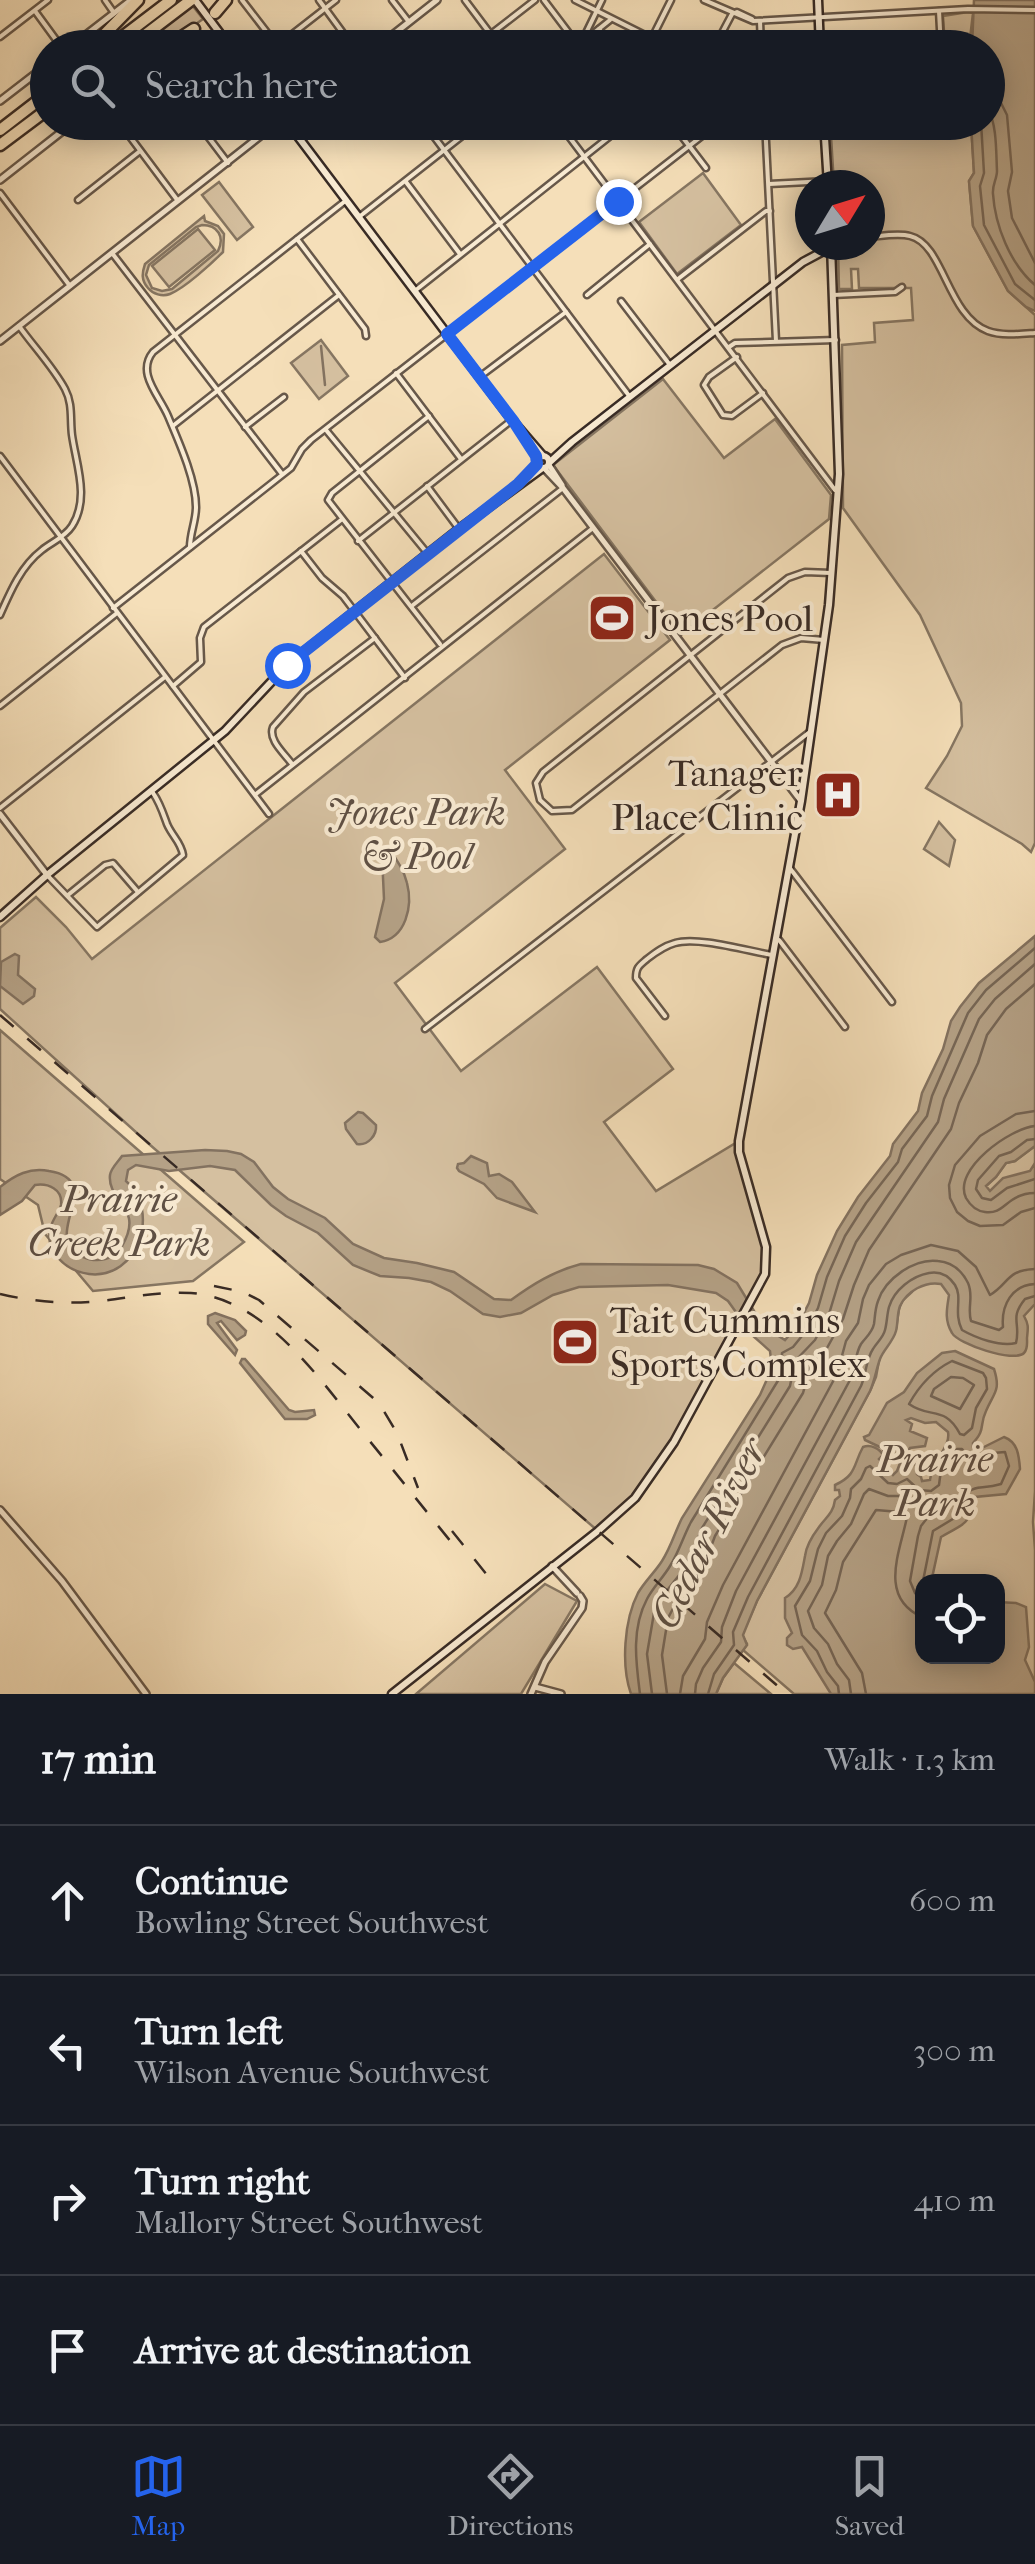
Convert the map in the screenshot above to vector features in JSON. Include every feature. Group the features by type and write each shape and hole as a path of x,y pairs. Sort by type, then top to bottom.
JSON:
{"highway":[{"path":"109,30 138,0"},
{"path":"132,30 171,0"},
{"path":"152,30 193,0"},
{"path":"209,14 229,0"},
{"path":"0,130 30,106"},
{"path":"1,145 30,125"}],"main road":[{"path":"193,0 219,30"},
{"path":"818,0 819,30"},
{"path":"301,140 544,462"},
{"path":"825,140 827,170"},
{"path":"0,916 213,740 282,669 806,260"},
{"path":"392,1694 621,1512 645,1485 674,1442 764,1274 766,1248 739,1152 739,1139 789,867 825,640 838,494 833,260"}],"street":[{"path":"0,37 48,0"},
{"path":"104,0 114,13"},
{"path":"91,30 130,0"},
{"path":"242,0 265,30"},
{"path":"319,0 341,30"},
{"path":"298,30 336,0"},
{"path":"392,0 409,22"},
{"path":"399,30 437,0"},
{"path":"465,0 488,30"},
{"path":"496,30 535,0"},
{"path":"544,0 565,30"},
{"path":"575,0 637,30"},
{"path":"587,30 602,0"},
{"path":"653,30 671,0"},
{"path":"704,0 747,20 758,21 935,10 1035,10"},
{"path":"935,10 938,30"},
{"path":"34,11 50,30"},
{"path":"194,29 209,14"},
{"path":"724,30 732,14"},
{"path":"599,29 612,18"},
{"path":"758,21 759,30"},
{"path":"0,22 7,32"},
{"path":"0,101 30,78"},
{"path":"0,180 51,140"},
{"path":"132,140 178,201"},
{"path":"212,140 228,162"},
{"path":"0,341 256,140"},
{"path":"436,140 630,397"},
{"path":"358,217 458,140"},
{"path":"571,140 838,494"},
{"path":"414,291 605,140"},
{"path":"684,140 706,168"},
{"path":"0,706 190,546 291,468 305,445 697,140"},
{"path":"767,140 776,341"},
{"path":"78,200 140,151"},
{"path":"405,181 460,254"},
{"path":"769,184 795,184"},
{"path":"0,193 70,286"},
{"path":"190,546 195,496 146,365 153,352 346,200"},
{"path":"678,280 770,211"},
{"path":"885,236 919,240 929,250 962,310 978,327 992,333 1035,333"},
{"path":"297,239 365,329 366,336"},
{"path":"587,294 650,244"},
{"path":"112,253 282,474"},
{"path":"833,295 895,292 902,287"},
{"path":"172,426 339,295"},
{"path":"622,301 670,365"},
{"path":"479,377 566,312"},
{"path":"0,615 26,567 74,524 80,500 81,470 70,400 19,326"},
{"path":"729,347 735,343 836,340"},
{"path":"737,357 704,385 723,415 732,416 763,393"},
{"path":"396,373 461,460"},
{"path":"245,427 284,398"},
{"path":"429,416 328,500 442,646"},
{"path":"358,541 512,421"},
{"path":"325,429 428,554"},
{"path":"0,456 268,814"},
{"path":"544,462 800,801"},
{"path":"427,486 459,529"},
{"path":"412,606 563,488"},
{"path":"173,686 202,662 200,638 204,627 341,520"},
{"path":"254,795 593,528"},
{"path":"302,551 322,578 343,596 406,678"},
{"path":"825,640 800,638 786,642 572,810 552,811 542,803 536,782 543,772 690,655 788,578 805,572 831,574"},
{"path":"293,765 272,738 273,727 304,692 375,638"},
{"path":"150,790 181,844 183,855 96,927 47,875 0,811 165,677"},
{"path":"425,1029 811,731"},
{"path":"68,895 113,862 139,893"},
{"path":"789,867 892,1002"},
{"path":"776,936 845,1027"},
{"path":"665,1016 634,972 660,949 690,940 772,954"},
{"path":"0,1510 62,1580 146,1694"},
{"path":"552,1566 579,1595 582,1608 532,1690 561,1694"}],"green space":[{"path":"192,5 203,19 187,30 159,30"},
{"path":"973,13 971,30 944,30 943,16"},
{"path":"831,140 972,140 974,173 969,181 973,226 1008,291 1035,315 1035,843 1031,852 926,788 962,726 961,703 920,615 843,508 842,345 875,342 874,323 913,320 911,288 859,288 858,269 851,269 852,289 839,289 838,260 885,260 885,170 833,170"},
{"path":"703,173 741,225 677,274 639,222"},
{"path":"219,182 253,227 237,240 202,195"},
{"path":"204,216 205,221 218,226 224,234 223,252 170,294 158,294 148,288 143,276 145,264","holes":["208,226 220,237 218,251 172,289 152,288 146,275 149,265 196,227"]},
{"path":"198,229 215,250 169,287 152,266"},
{"path":"321,340 348,376 319,399 291,363"},
{"path":"663,379 724,458 775,419 831,495 829,519 681,635 553,465"},
{"name":"Jones Park & Pool","path":"604,554 670,640 505,770 565,849 395,983 461,1071 597,967 673,1069 604,1122 656,1191 739,1141 766,1247 765,1274 687,1420 635,1498 598,1531 149,1144 0,1009 0,928 36,897 92,959"},
{"path":"939,822 955,840 949,866 924,849"},
{"name":"Prairie Creek Park","path":"0,1030 244,1242 193,1281 93,1291 45,1234 38,1205 0,1179"},
{"name":"Prairie Park","path":"1035,1146 1035,1694 794,1694 743,1650 747,1644 742,1635 870,1391 880,1355 896,1329 902,1301 1006,1163"},
{"path":"545,1584 577,1601 521,1694 416,1694"},
{"path":"734,1663 771,1694 716,1694"}],"water":[{"path":"974,0 1035,0 1035,311 1008,291 973,226 969,181 974,173 972,140 1005,140 1005,30 973,30"},
{"path":"388,848 404,873 409,901 402,928 380,942 375,937 384,899 382,856"},
{"name":"Cedar River","path":"1035,936 1035,1146 1006,1163 986,1186 990,1191 1003,1178 1030,1171 1035,1163 1035,1304 1024,1316 1028,1327 1026,1350 1018,1355 998,1354 956,1337 947,1319 949,1295 941,1284 923,1286 907,1296 870,1391 757,1601 743,1635 747,1645 716,1694 631,1694 626,1643 638,1593 665,1556 682,1518 760,1395 772,1368 770,1351 753,1336 728,1301 716,1293 668,1285 579,1287 553,1295 521,1313 500,1317 483,1314 431,1282 380,1276 353,1265 318,1233 271,1205 235,1170 210,1166 169,1171 136,1165 128,1170 126,1181 142,1209 143,1225 131,1255 106,1273 72,1269 53,1251 49,1235 61,1205 54,1188 35,1185 22,1201 0,1215 0,1187 11,1179 35,1170 64,1176 72,1183 74,1192 67,1237 70,1247 86,1258 105,1259 118,1252 128,1233 128,1214 111,1184 111,1172 122,1156 227,1151 254,1162 273,1187 325,1218 353,1244 384,1258 454,1272 494,1299 511,1300 544,1279 581,1264 698,1265 714,1269 737,1283 754,1311 785,1340 809,1303 837,1231 918,1111 951,1021 979,983"},
{"path":"15,954 19,956 18,975 35,989 34,996 23,1004 0,986 1,962"},
{"path":"358,1112 376,1125 371,1139 361,1144 357,1144 345,1123"},
{"path":"471,1156 487,1163 489,1176 499,1174 512,1182 535,1212 497,1198 484,1184 459,1171 458,1164"},
{"path":"215,1313 235,1320 246,1331 237,1340 221,1321 217,1323 237,1350 235,1355 208,1324 208,1316"},
{"path":"955,1351 994,1369 996,1391 973,1447 976,1451 1004,1437 1009,1439 1018,1454 1020,1469 1006,1494 975,1497 965,1523 941,1537 933,1574 915,1574 915,1664 1005,1664 1005,1602 1016,1603 1026,1607 1029,1647 1025,1660 1035,1682 1035,1694 831,1694 802,1647 793,1649 787,1645 792,1633 785,1618 785,1598 800,1580 810,1541 840,1496 835,1485 851,1473 863,1447 880,1451 883,1455 879,1459 893,1475 900,1463 923,1465 917,1474 922,1481 930,1480 948,1438 948,1432 936,1422 906,1420 912,1424 910,1431 927,1438 925,1446 910,1448 905,1456 886,1456 882,1448 864,1437 869,1435 887,1403 904,1392 917,1373 942,1353"},
{"path":"242,1359 289,1410 314,1410 315,1415 285,1419 240,1363"}],"waterway":[{"path":"321,346 325,385"}],"railway":[{"path":"0,1015 787,1694"},
{"path":"214,1286 259,1300 379,1403 397,1433 418,1488"},
{"path":"0,1294 68,1303 191,1293 244,1310 268,1326 310,1367 456,1548"},
{"path":"452,1531 491,1580"}],"place":[{"name":"Jones Pool","path":"612,618"},
{"name":"Tanager Place Clinic","path":"838,795"},
{"name":"Tait Cummins Sports Complex","path":"575,1342"}],"route":[{"path":"287,665 518,484 537,464 538,459 514,422 447,334 618,201"}]}
